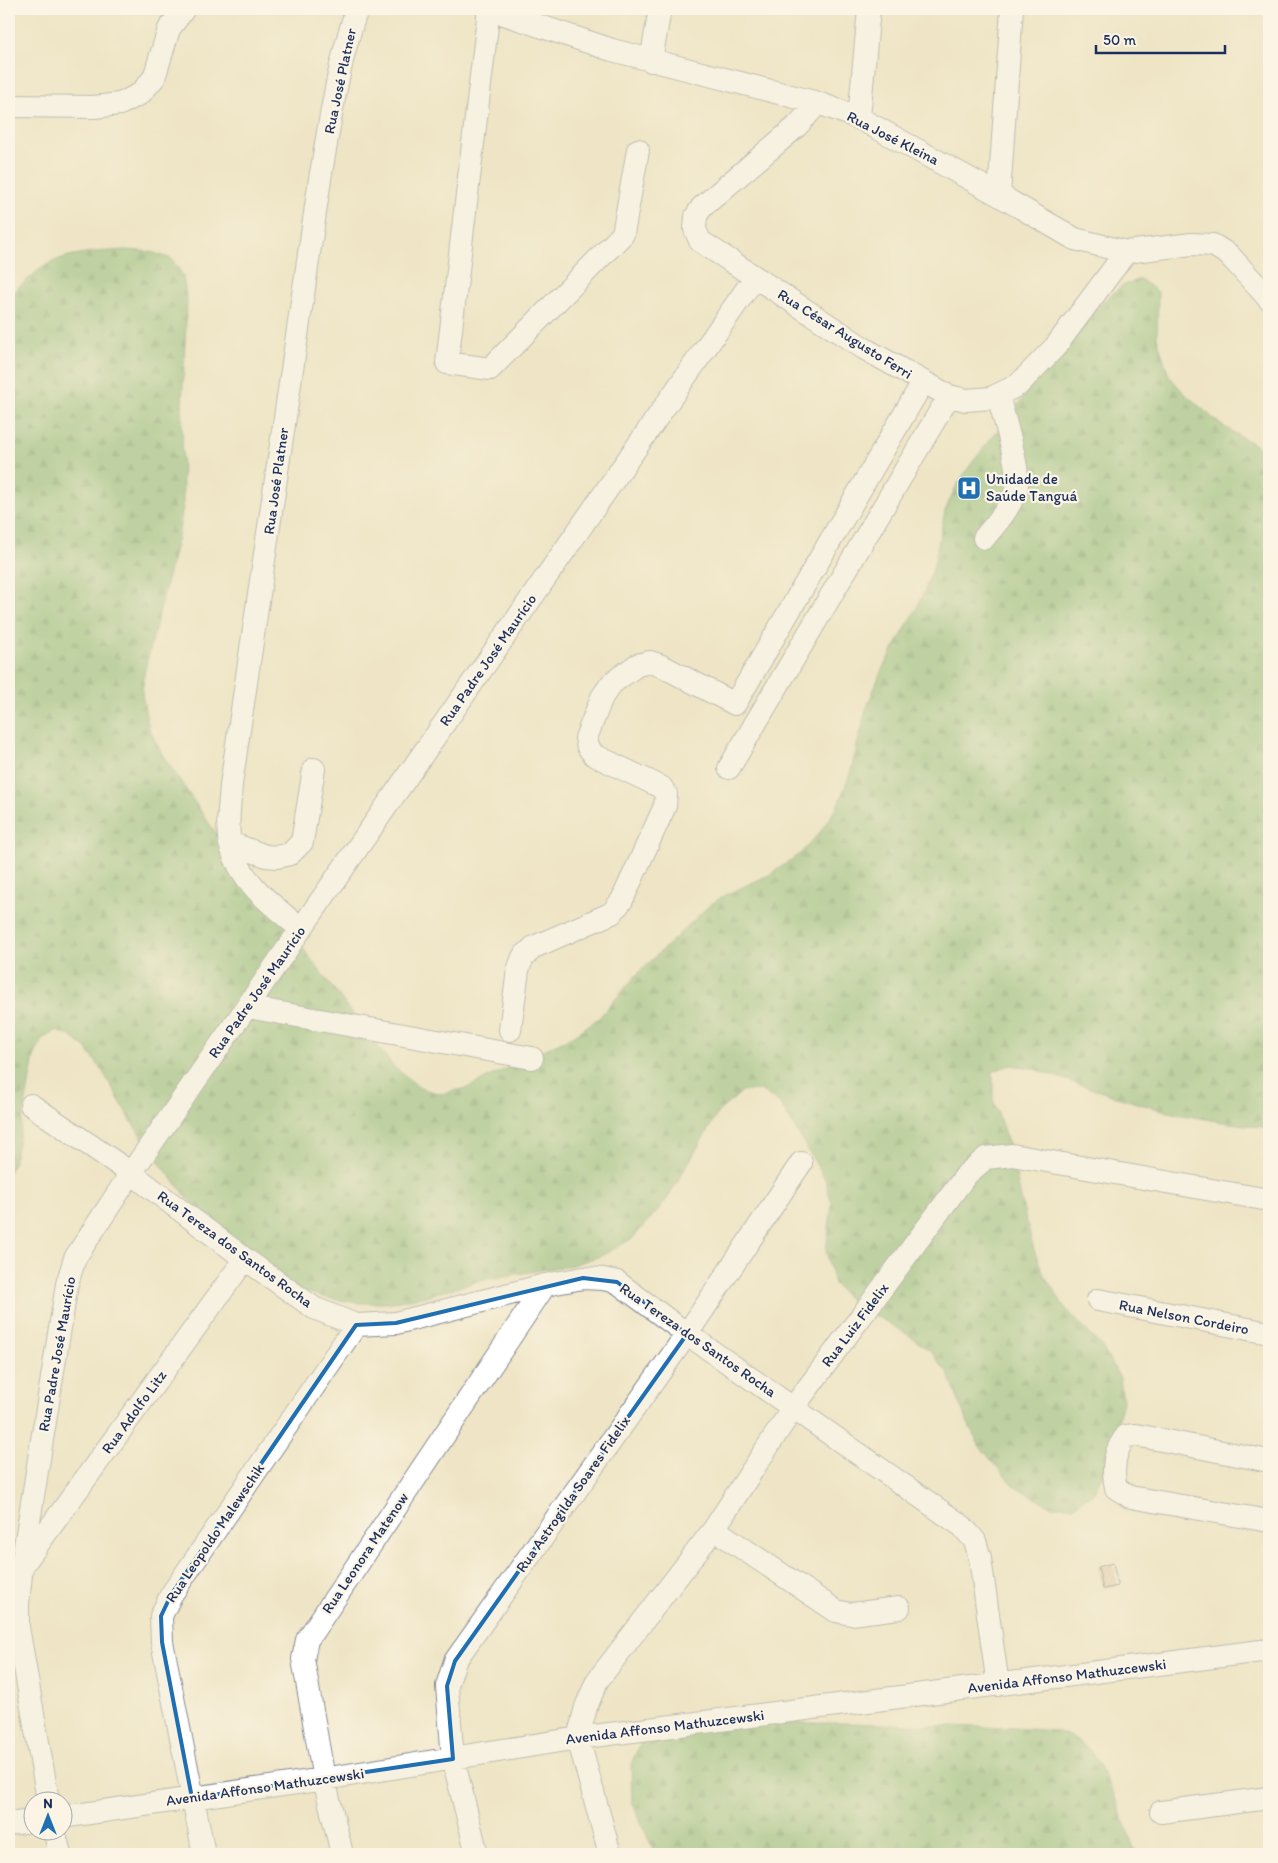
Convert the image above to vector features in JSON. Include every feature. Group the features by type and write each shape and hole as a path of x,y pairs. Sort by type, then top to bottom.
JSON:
{"street":[{"path":"9,106 94,107 120,104 140,94 154,78 170,29 184,9"},
{"name":"Rua José Platner","path":"301,929 261,896 246,876 230,843 231,786 334,96 350,29 357,9"},
{"path":"489,9 447,363 490,369 622,234 638,150"},
{"name":"Rua José Kleina","path":"489,9 612,50 818,103 859,118 999,195 1074,239 1126,252 1192,244 1213,245 1229,255 1269,299"},
{"path":"651,61 660,9"},
{"path":"859,118 869,9"},
{"path":"999,195 1012,9"},
{"name":"Rua César Augusto Ferri","path":"818,103 797,126 702,207 696,216 695,229 700,241 865,349 949,396 966,400 991,398 1018,385 1055,347 1126,252"},
{"name":"Rua Padre José Maurício","path":"46,1790 18,1627 18,1604 22,1565 67,1284 75,1258 130,1173 755,277"},
{"path":"510,1030 518,970 523,957 534,946 612,912 622,900 665,806 666,794 662,787 594,756 588,748 586,738 602,697 612,684 636,665 650,662 662,666 735,704 923,382"},
{"path":"984,538 1006,508 1017,484 1015,465 998,395"},
{"path":"729,768 949,396"},
{"path":"230,843 266,856 277,857 290,854 302,842 314,769"},
{"path":"247,1007 532,1058"},
{"name":"Rua Tereza dos Santos Rocha","path":"31,1105 130,1173 314,1308 356,1325 396,1323 545,1285 583,1278 617,1282 687,1334 962,1526 975,1541 980,1558 998,1685"},
{"name":"Rua Luiz Fidelix","path":"578,1738 586,1707 597,1681 714,1530 793,1408 967,1174 986,1158 1012,1155 1269,1200"},
{"name":"Rua Astrogilda Soares Fidelix","path":"477,1854 453,1759 447,1686 455,1661 687,1334 801,1163"},
{"name":"Rua Adolfo Litz","path":"22,1565 245,1259"},
{"name":"Rua Leonora Matenow","path":"342,1854 324,1779 303,1660 307,1640 545,1285"},
{"name":"Rua Nelson Cordeiro","path":"1098,1300 1269,1334"},
{"name":"Rua Leopoldo Malewschik","path":"204,1854 162,1642 161,1616 170,1595 356,1325"},
{"path":"1269,1461 1136,1435 1126,1436 1119,1446 1113,1474 1116,1488 1130,1497 1269,1521"},
{"path":"714,1530 836,1611 851,1614 899,1608"},
{"name":"Avenida Affonso Mathuzcewski","path":"72,1816 324,1779 578,1738 1269,1650"},
{"path":"578,1738 610,1854"},
{"path":"1161,1812 1269,1798"},
{"path":"9,1824 22,1822"},
{"path":"56,1840 60,1854"}],"highlighted area":[{"path":"583,1278 617,1282 687,1334 455,1661 447,1686 453,1759 192,1798 162,1642 161,1616 171,1595 356,1325 396,1323"}],"green space":[{"path":"126,250 152,252 172,259 183,276 187,302 182,407 183,507 178,536 144,674 142,695 149,728 162,754 217,835 370,1037 394,1067 420,1088 441,1094 467,1088 576,1034 599,1018 638,973 710,905 727,894 771,874 801,853 821,831 837,807 850,774 866,710 881,671 917,608 933,569 945,511 955,488 971,464 1064,342 1100,304 1122,286 1140,279 1158,292 1157,338 1169,376 1183,392 1221,425 1269,453 1269,1128 1172,1113 1123,1099 1031,1068 1011,1065 993,1071 993,1099 1010,1149 1034,1250 1044,1275 1065,1308 1102,1347 1120,1378 1123,1402 1103,1473 1094,1492 1074,1506 1050,1506 1013,1485 980,1447 966,1419 949,1375 931,1352 910,1336 852,1302 834,1284 826,1251 832,1204 825,1179 780,1103 760,1090 743,1091 719,1111 666,1201 633,1238 601,1256 572,1265 482,1280 422,1297 387,1303 359,1303 323,1297 294,1288 218,1236 158,1161 86,1048 69,1035 56,1031 42,1039 34,1057 20,1134 13,1164 9,1172 9,294 39,270 59,259 92,252"},
{"path":"709,1723 849,1723 1056,1731 1074,1738 1093,1753 1113,1792 1136,1854 655,1854 632,1802 631,1764 639,1745 655,1732"}],"building":[{"path":"1113,1563 1118,1586 1103,1589 1098,1567"}],"place":[{"name":"Unidade de Saúde Tanguá","path":"969,488"}]}
